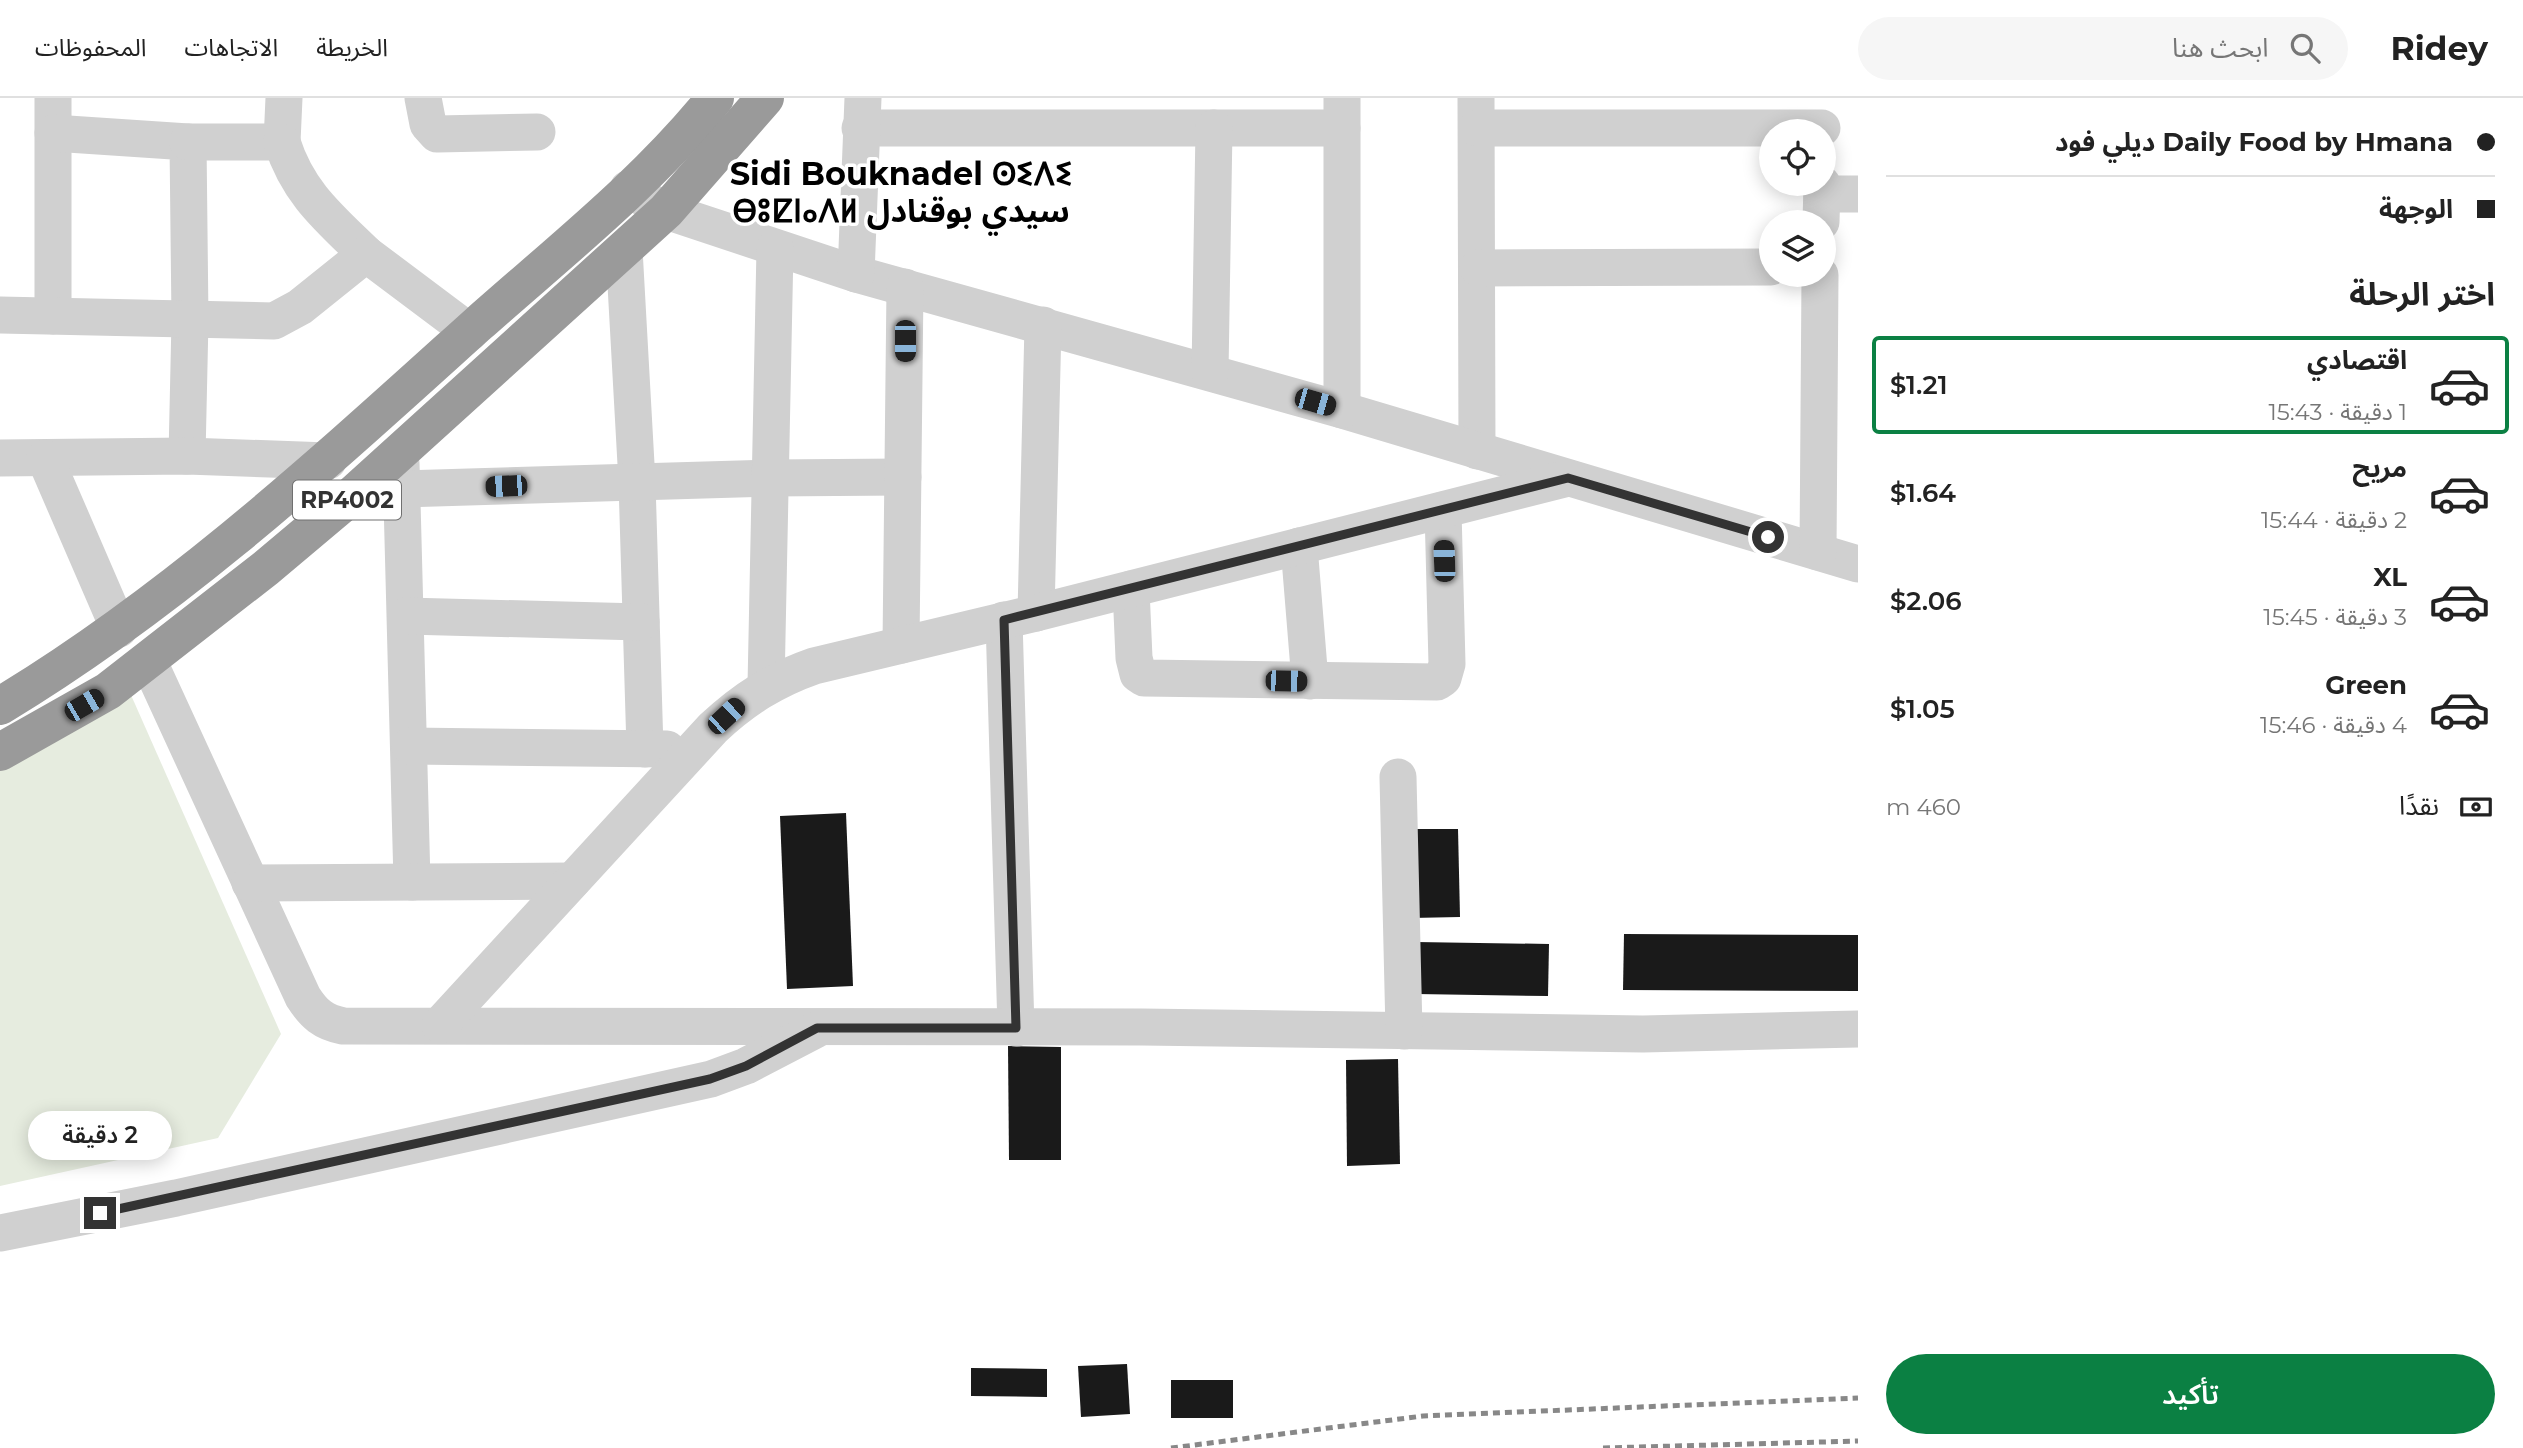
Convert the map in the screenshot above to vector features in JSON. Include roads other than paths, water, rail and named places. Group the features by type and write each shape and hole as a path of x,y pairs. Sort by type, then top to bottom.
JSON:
{"highway":[{"name":"RP4002","path":"0,706 119,629 328,461 628,189 696,122 715,98"},
{"name":"RP4002","path":"0,752 108,691 276,559 401,471 624,249 666,211 765,98"}],"street":[{"path":"284,98 282,142 289,167 303,190 366,254 470,332"},
{"path":"423,98 428,124 438,134 537,132"},
{"path":"856,274 862,113 1116,113 1214,128 1342,113 1342,410"},
{"path":"1477,452 1476,113 1821,119"},
{"path":"53,317 53,116 188,142 282,142"},
{"path":"1210,372 1214,128"},
{"path":"187,456 190,320 188,142"},
{"path":"628,189 666,211 856,274 1342,410 1858,564"},
{"path":"1821,200 1858,194"},
{"path":"766,686 775,248"},
{"path":"624,249 637,482 645,749"},
{"path":"0,315 274,321 300,307 366,254"},
{"path":"1478,268 1759,267"},
{"path":"901,645 905,287"},
{"path":"1818,552 1820,287"},
{"path":"1016,1028 1020,617 1043,325"},
{"path":"0,458 187,456 328,461"},
{"path":"45,458 119,629"},
{"path":"412,882 401,471 637,482 903,477"},
{"path":"440,1025 693,750 740,703 766,686 814,666 1020,617 1568,478"},
{"path":"1131,589 1134,658 1138,674 1144,678 1428,684 1443,678 1447,664 1443,510"},
{"path":"1299,546 1310,681"},
{"path":"406,616 641,622"},
{"path":"148,660 303,997 321,1020 343,1026 1016,1028 1643,1034 1858,1029"},
{"path":"410,746 693,750"},
{"path":"1398,777 1404,1031"},
{"path":"250,883 572,881"},
{"path":"0,1233 189,1195 710,1079 746,1066 817,1028"}],"railway":[{"path":"1171,1448 1423,1416 1858,1398"},
{"path":"1603,1448 1858,1441"}],"district":[{"name":"Sidi Bouknadel ⵙⵉⴷⵉ ⴱⵓⵇⵏⴰⴷⵍ سيدي بوقنادل","path":"901,192"}]}
